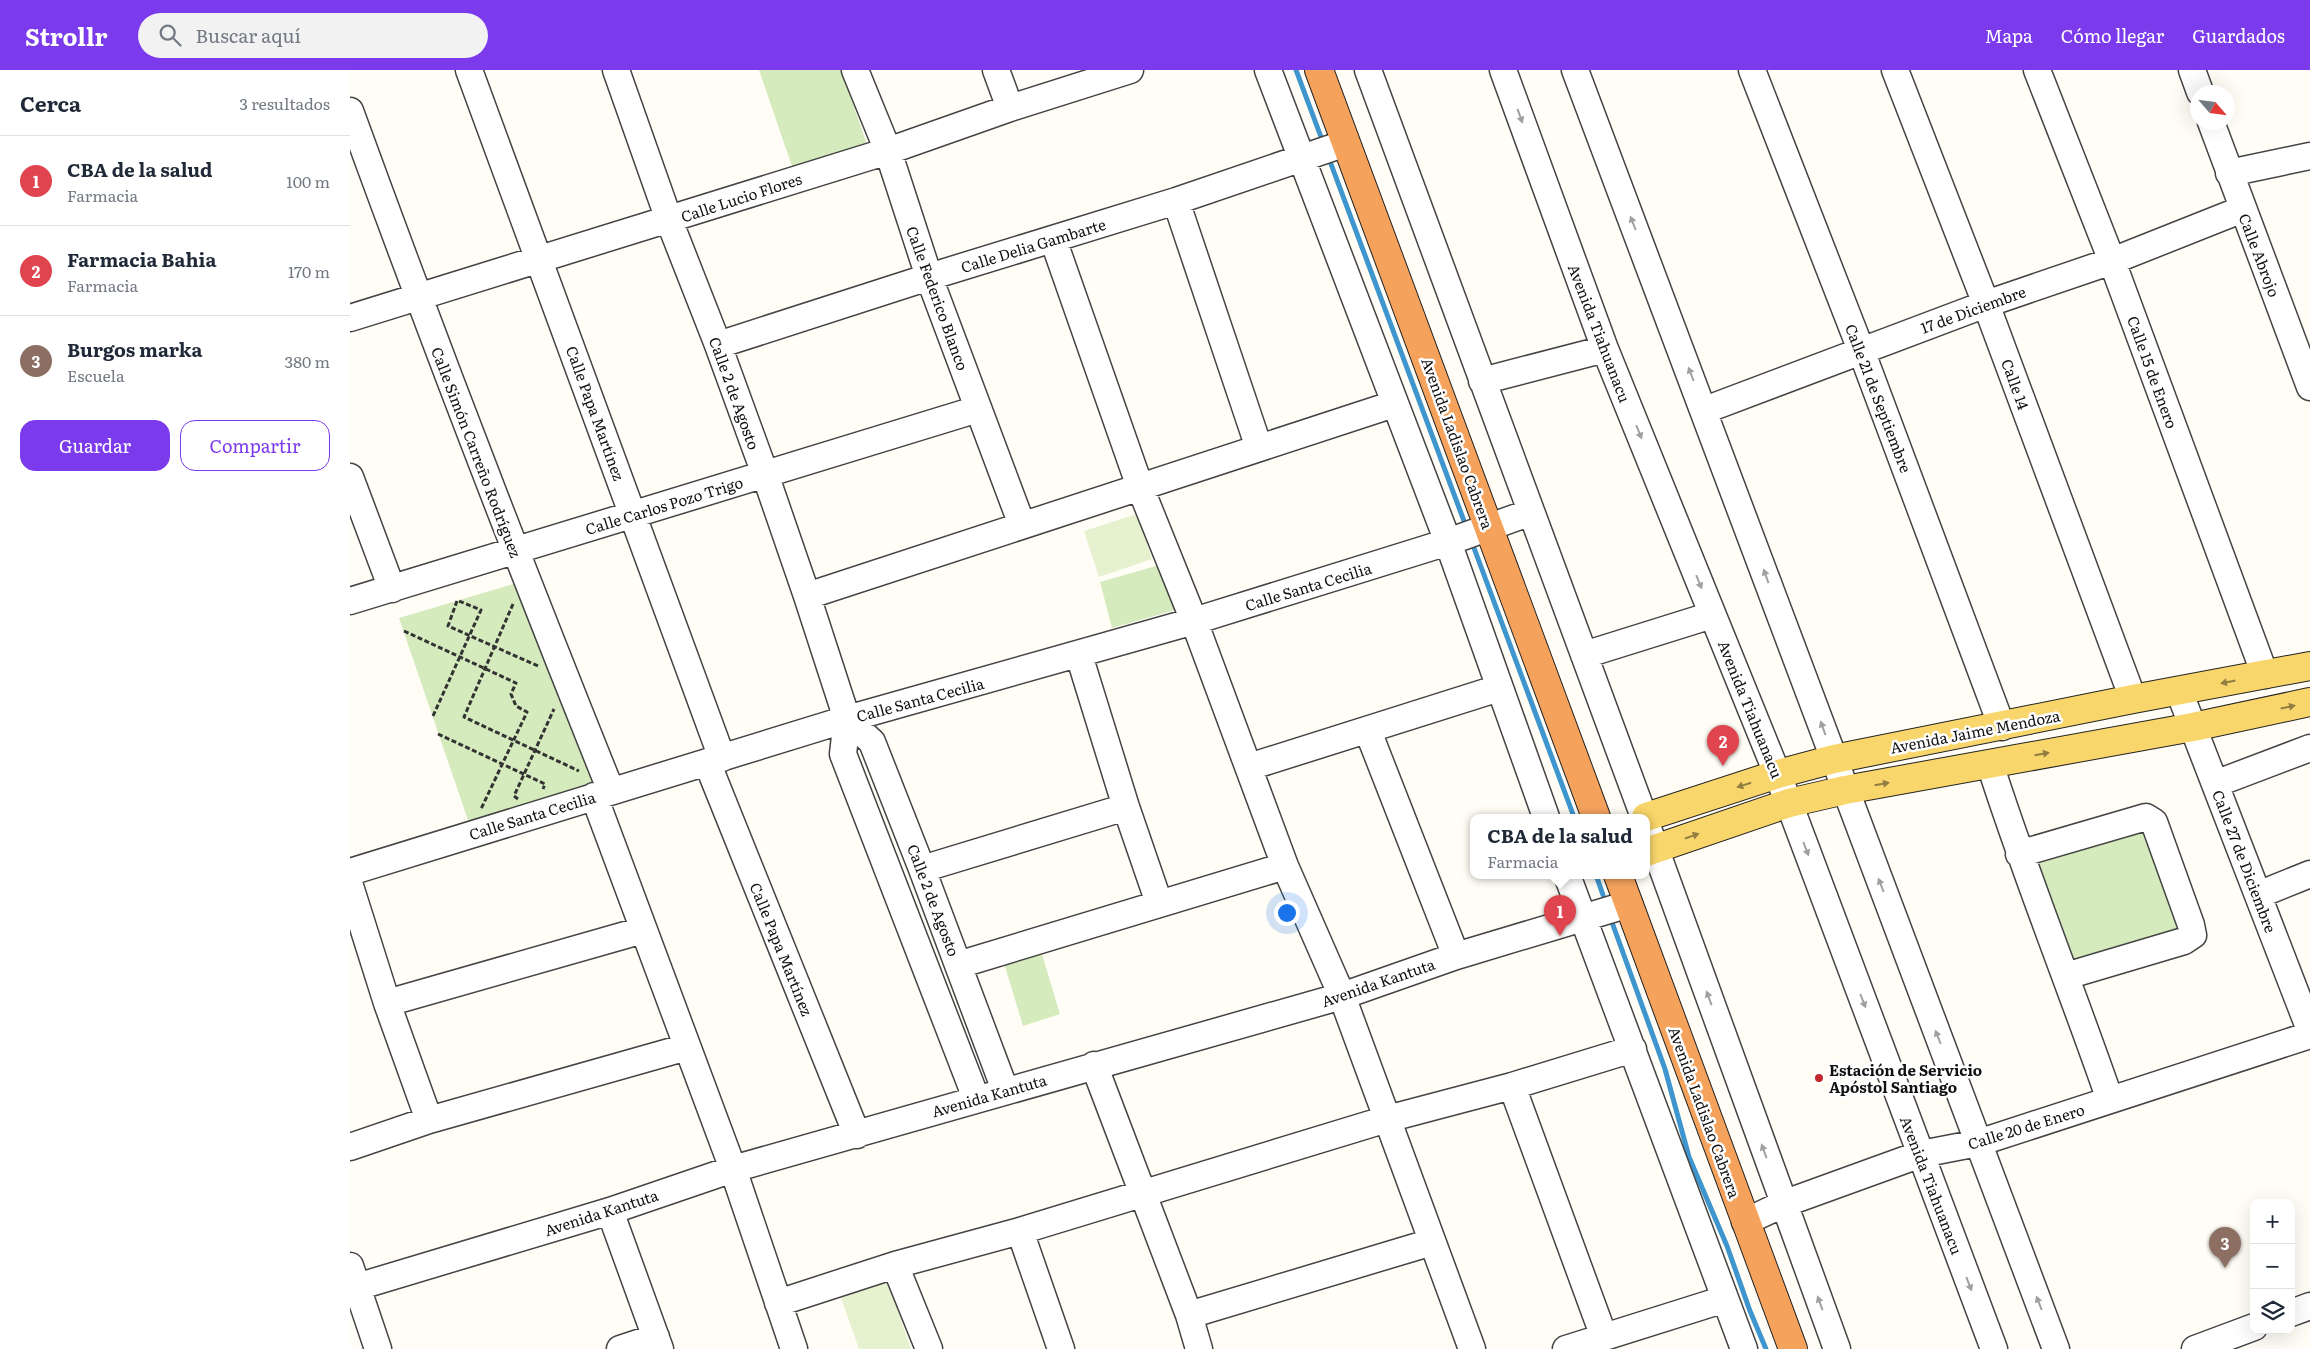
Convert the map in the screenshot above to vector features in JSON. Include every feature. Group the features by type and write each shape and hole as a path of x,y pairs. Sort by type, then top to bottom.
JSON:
{"highway":[{"name":"Avenida Ladislao Cabrera","path":"1319,70 1595,814"},
{"name":"Avenida Ladislao Cabrera","path":"1620,879 1793,1349"}],"main road":[{"name":"Avenida Jaime Mendoza","path":"1650,815 1778,774 1834,759 2133,699 2310,666"},
{"path":"1651,851 1789,803 1846,790 2193,727 2310,702"}],"street":[{"name":"Calle Papa Martínez","path":"469,70 634,515 714,760 857,1135"},
{"name":"Calle 2 de Agosto","path":"616,70 668,220 718,345 807,596 847,719 844,754 976,1098"},
{"name":"Calle Federico Blanco","path":"855,70 888,151 929,277 1022,525"},
{"path":"996,70 1010,108"},
{"name":"Calle Lucio Flores","path":"350,318 888,151 1010,108 1127,70"},
{"path":"1268,70 1448,542 1545,814"},
{"path":"1368,70 1530,512 1644,814"},
{"name":"Avenida Tiahuanacu","path":"1503,70 1605,349 1778,774 1994,1349"},
{"name":"Calle 21 de Septiembre","path":"1752,70 1861,350 2002,726"},
{"name":"Calle 14","path":"1895,70 1986,304 2133,699"},
{"name":"Calle 15 de Enero","path":"2036,70 2112,261 2265,675"},
{"path":"2192,70 2197,85"},
{"path":"1579,71 1834,759 2056,1349"},
{"name":"Calle Simón Carreño Rodríguez","path":"350,111 418,298 514,551 596,787 643,930 734,1169 794,1349"},
{"name":"Calle Abrojo","path":"2214,130 2242,210 2310,387"},
{"name":"Calle Delia Gambarte","path":"718,345 929,277 1176,201 1346,143"},
{"path":"2229,173 2310,156"},
{"path":"1176,201 1259,448"},
{"name":"17 de Diciembre","path":"1705,410 1986,304 2112,261 2242,210"},
{"path":"1053,239 1140,487 1194,621 1285,866 1342,996 1472,1349"},
{"path":"1482,381 1605,349"},
{"path":"807,596 1394,404"},
{"name":"Calle Carlos Pozo Trigo","path":"350,601 978,410"},
{"path":"350,477 392,589"},
{"name":"Calle Santa Cecilia","path":"350,872 596,787 714,760 847,719 1079,655 1448,542 1530,512"},
{"path":"1584,655 1712,615"},
{"path":"1079,655 1126,807 1159,903"},
{"path":"1249,767 1499,688"},
{"name":"Calle 27 de Diciembre","path":"2179,691 2309,1024"},
{"name":"Calle 2 de Agosto","path":"847,719 872,742 1005,1090"},
{"path":"1368,730 1456,956"},
{"path":"2215,784 2310,748"},
{"path":"1990,764 2019,854 2066,976 2110,1100"},
{"path":"922,869 1126,807"},
{"path":"2019,854 2146,817 2154,822 2193,935 2184,941 2066,976"},
{"path":"1651,851 1837,1349"},
{"path":"958,964 1285,866"},
{"path":"2258,895 2310,874"},
{"path":"1568,879 1744,1349"},
{"path":"350,886 387,1003 429,1120"},
{"name":"Avenida Kantuta","path":"353,1281 610,1211 734,1169 857,1135 976,1098 1342,996 1456,956 1629,904"},
{"path":"387,1003 643,930"},
{"name":"Calle 20 de Enero","path":"1745,1222 1783,1204 1921,1154 1978,1143 2110,1100 2309,1024"},
{"path":"350,1147 429,1120 687,1047"},
{"path":"778,1303 895,1265 1142,1194 1387,1119 1512,1086 1633,1049"},
{"path":"1094,1065 1189,1315 1198,1349"},
{"path":"1512,1086 1604,1337"},
{"path":"610,1211 658,1343 620,1349"},
{"path":"1020,1230 1061,1349"},
{"path":"1189,1315 1432,1242"},
{"path":"895,1265 929,1349"},
{"path":"353,1281 378,1349"},
{"path":"1566,1349 1725,1299"},
{"path":"2295,1312 2310,1306"},
{"path":"2195,1349 2250,1328"}],"path":[{"path":"516,597 464,717 536,750 596,787"},
{"path":"433,716 459,656 469,635 481,610 458,601 448,626 469,635 546,669"},
{"path":"404,631 516,683 511,694 516,706 527,712 477,816"},
{"path":"523,801 514,796 558,700"},
{"path":"438,734 545,784 542,791"}],"green space":[{"path":"759,70 841,70 869,150 796,178"},
{"path":"1137,514 1152,559 1099,577 1084,531"},
{"path":"1163,564 1175,610 1112,628 1100,582"},
{"path":"523,581 594,785 470,826 399,618"},
{"path":"2140,830 2149,834 2184,925 2178,935 2069,963 2033,868 2039,860"},
{"path":"1041,951 1060,1014 1023,1026 1004,963"},
{"path":"886,1276 911,1349 859,1349 839,1292"}],"waterway":[{"path":"1296,70 1321,137"},
{"path":"1331,164 1464,521"},
{"path":"1474,548 1573,814"},
{"path":"1597,879 1603,895"},
{"path":"1613,925 1665,1069 1689,1157 1727,1246 1750,1311 1766,1349"}],"place":[{"name":"Farmacia Bahia","path":"1723,766"},
{"name":"CBA de la salud","path":"1560,936"},
{"name":"Estación de Servicio Apóstol Santiago","path":"1819,1078"},
{"name":"Burgos marka","path":"2225,1268"}]}
